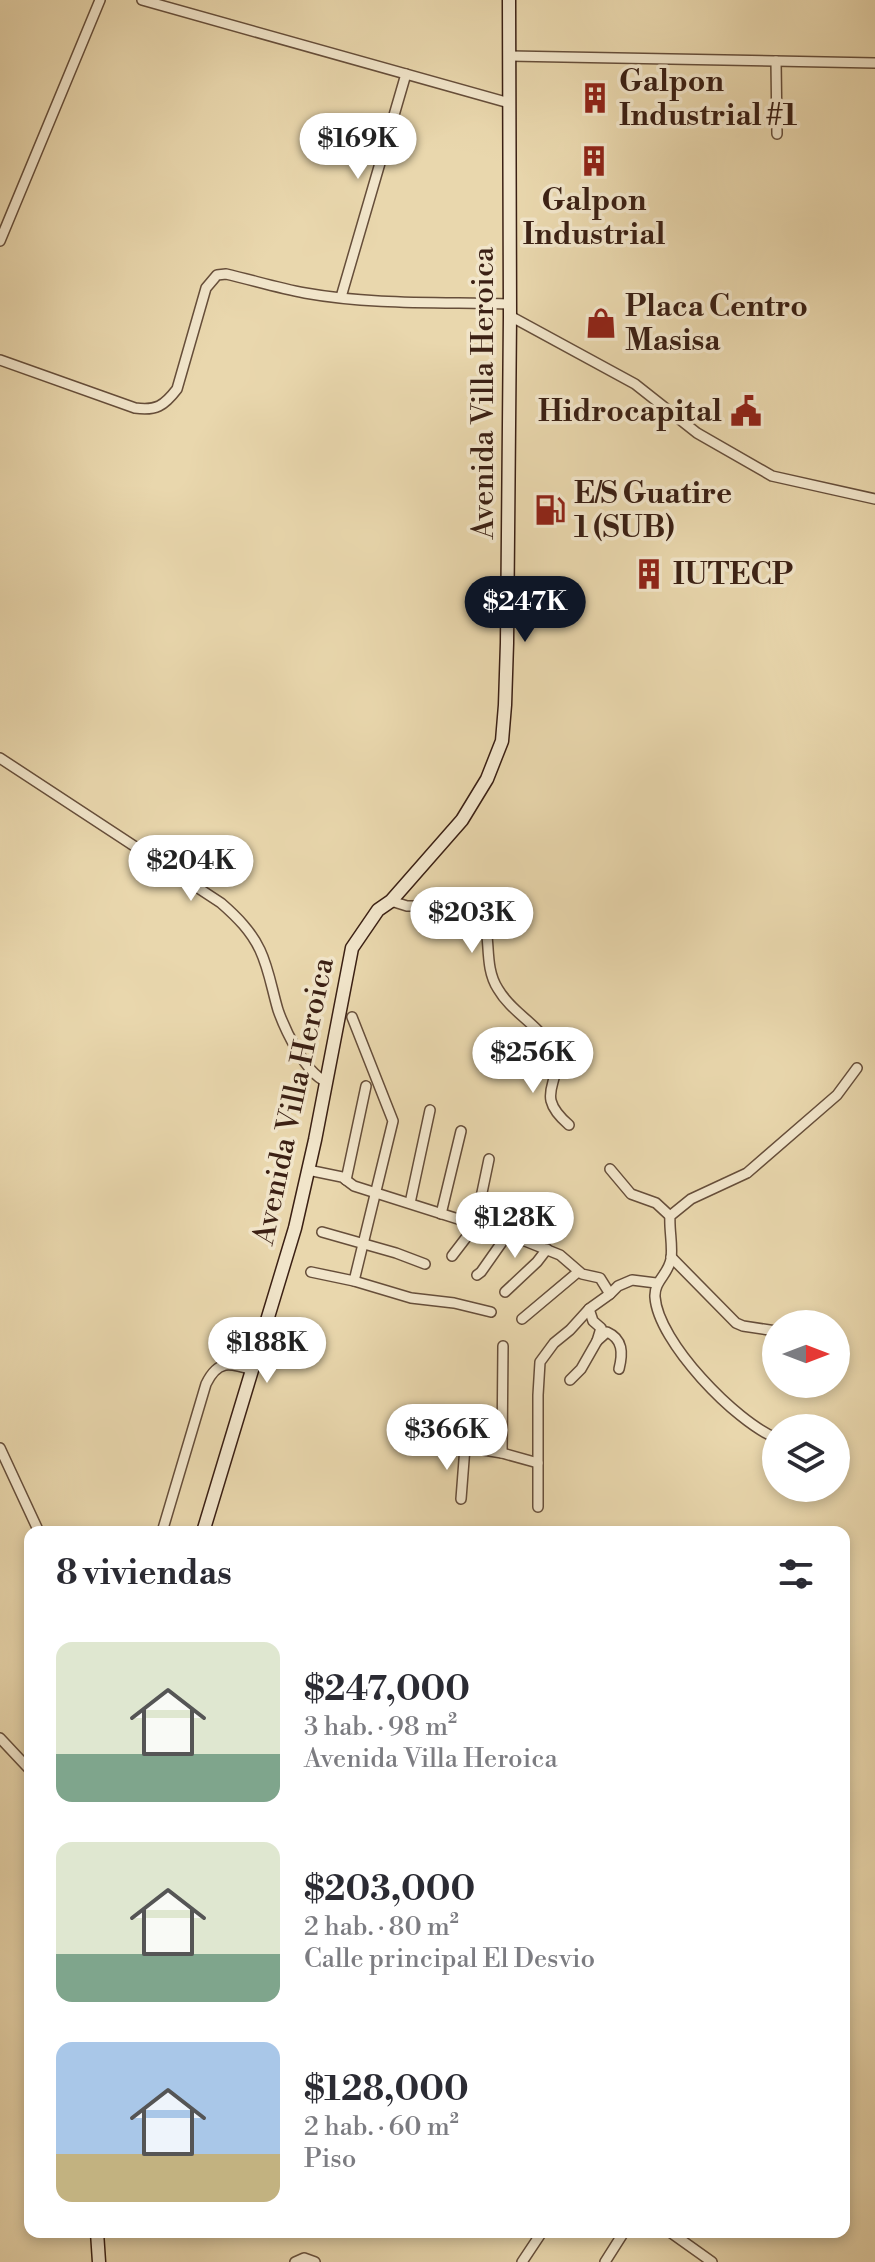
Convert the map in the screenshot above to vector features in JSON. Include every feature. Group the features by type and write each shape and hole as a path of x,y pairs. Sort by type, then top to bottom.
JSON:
{"main road":[{"name":"Avenida Villa Heroica","path":"205,1526 295,1228 352,948 378,910 391,901 462,820 487,779 502,741 507,654 509,0"},
{"path":"97,2238 99,2262"}],"street":[{"path":"0,241 100,0"},
{"path":"142,0 509,103"},
{"path":"510,56 875,63"},
{"path":"776,61 777,134"},
{"path":"341,297 406,74"},
{"path":"0,360 135,408 150,410 169,400 177,389 206,288 217,275 226,274 305,293 510,310 635,384 697,433 772,476 875,499"},
{"path":"0,758 221,903 245,925 261,951 280,1014 294,1042 310,1069 325,1081"},
{"path":"391,901 407,906 473,906 482,911 496,987 520,1016 546,1039 556,1063 550,1100 569,1125"},
{"path":"352,1017 393,1121 354,1281"},
{"path":"670,1216 691,1199 747,1173 837,1095 857,1068"},
{"path":"346,1180 366,1086"},
{"path":"410,1203 430,1110"},
{"path":"441,1214 461,1131"},
{"path":"452,1256 475,1226 489,1159"},
{"path":"610,1169 631,1194 656,1203 670,1216 671,1257 656,1283 655,1301 659,1317 680,1354 722,1398 751,1425 762,1431"},
{"path":"308,1170 342,1177 354,1186 547,1249 560,1255 578,1272 600,1278 610,1294"},
{"path":"477,1275 531,1208"},
{"path":"322,1232 425,1264"},
{"path":"505,1292 547,1249"},
{"path":"671,1257 736,1323 762,1329"},
{"path":"311,1272 411,1298 454,1303 491,1312"},
{"path":"522,1319 578,1272"},
{"path":"538,1507 540,1362 554,1343 618,1286 632,1280 656,1283"},
{"path":"570,1380 581,1369 601,1328 593,1321 589,1309"},
{"path":"597,1341 607,1332 619,1341 622,1353 619,1369"},
{"path":"502,1453 503,1346"},
{"path":"164,1526 212,1372 222,1365 233,1364 253,1370"},
{"path":"461,1499 465,1447 538,1463"},
{"path":"0,1448 36,1526"},
{"path":"0,1738 24,1764"},
{"path":"522,2262 538,2238"},
{"path":"605,2262 620,2238"},
{"path":"678,2238 712,2262"},
{"path":"295,2262 304,2258 315,2262"}],"place":[{"name":"Galpon Industrial #1","path":"595,98"},
{"name":"Galpon Industrial","path":"594,161"},
{"name":"Placa Centro Masisa","path":"601,323"},
{"name":"Hidrocapital","path":"746,411"},
{"name":"E/S Guatire 1 (SUB)","path":"550,510"},
{"name":"IUTECP","path":"649,574"}]}
